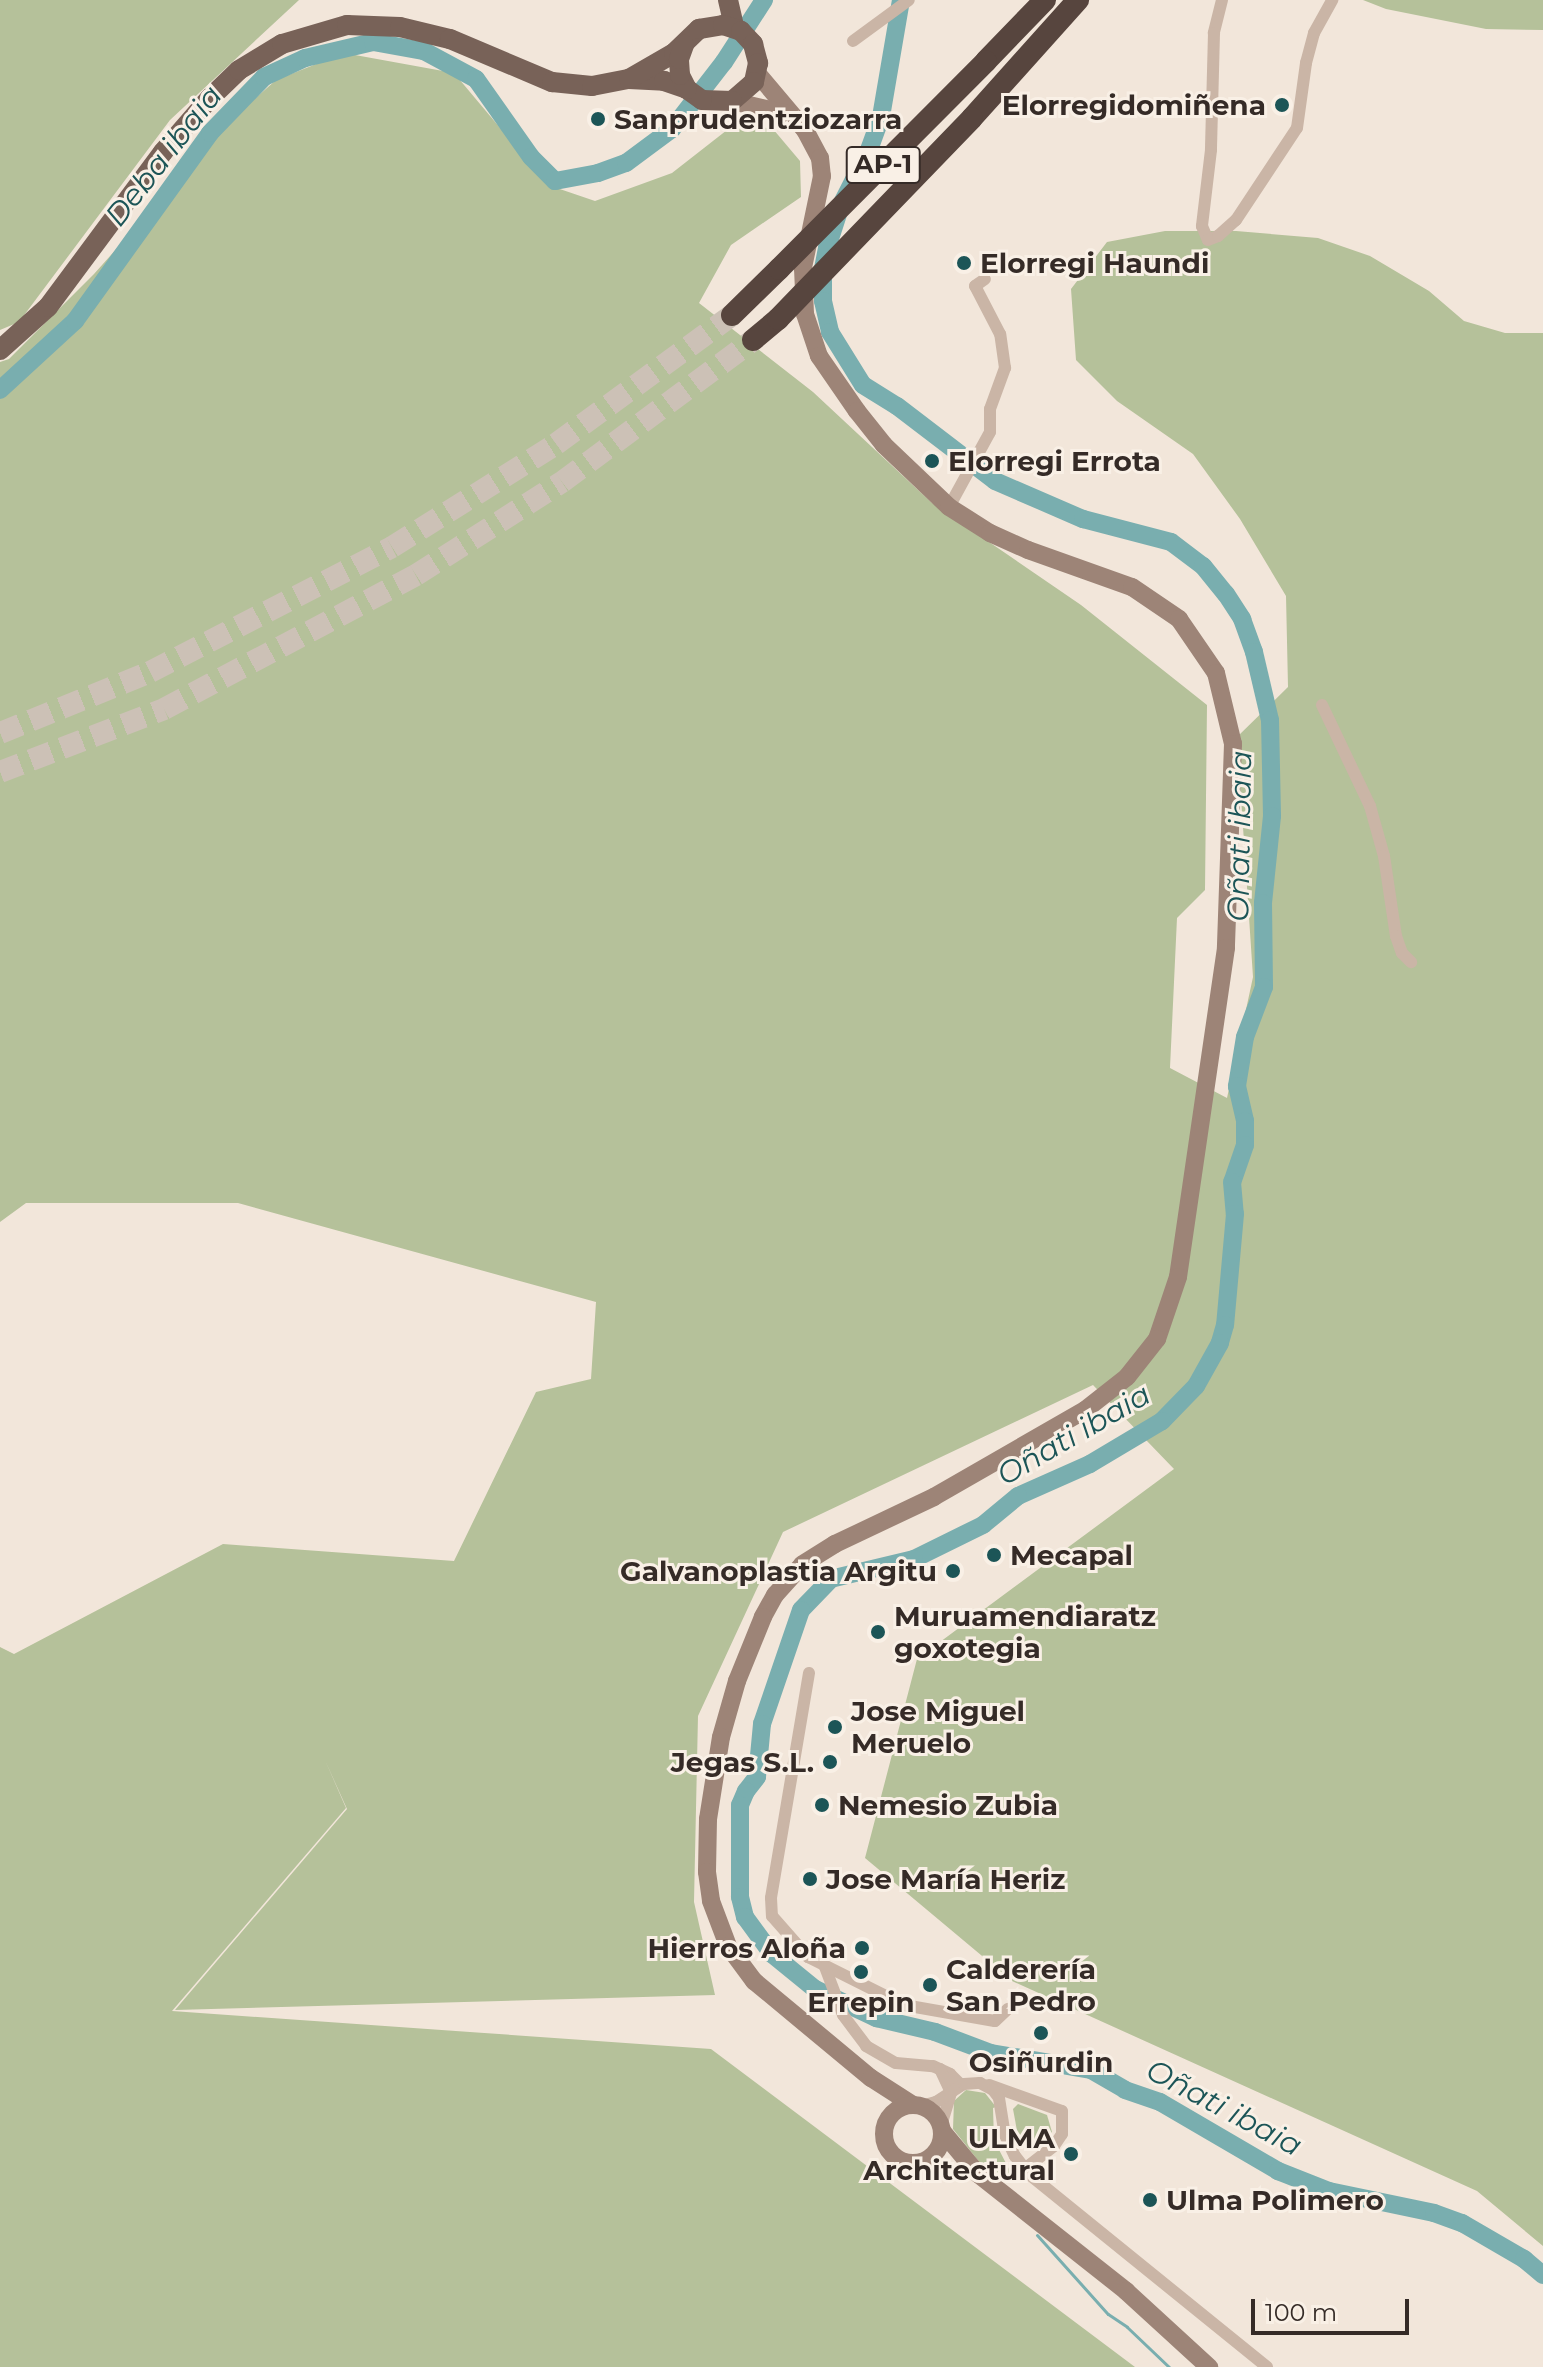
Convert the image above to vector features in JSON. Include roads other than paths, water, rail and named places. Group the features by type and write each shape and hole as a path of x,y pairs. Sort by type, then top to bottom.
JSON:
{"highway":[{"name":"AP-1","path":"732,315 1045,0"},
{"name":"AP-1","path":"753,340 778,319 972,118 1078,0"}],"main road":[{"path":"629,79 684,45 691,36 724,15 753,44 757,73 817,149 822,176 803,268 805,314 815,346 833,378 884,445 949,507 1015,544 1132,587 1179,619 1201,648 1221,686 1233,744 1230,896 1213,1054 1178,1277 1157,1339 1127,1377 1085,1410 934,1497 835,1544 802,1565 775,1595 763,1617 728,1711 708,1819 707,1872 719,1926 734,1955 754,1981 871,2078 935,2114 942,2128 978,2174 1126,2291 1209,2367"},
{"path":"0,350 48,307 163,152 210,98 254,59 296,38 347,25 400,27 450,39 552,82 592,86 629,79 664,81 687,89 708,102 732,101 790,115"},
{"path":"684,45 679,67 687,89"},
{"path":"732,101 748,90 757,73"},
{"path":"871,2078 886,2124 884,2141 889,2151 898,2159 946,2164 978,2174"},
{"path":"886,2124 896,2111 917,2106"},
{"path":"921,2163 939,2149 942,2128"}],"street":[{"path":"853,41 909,0"},
{"path":"1222,0 1214,33 1211,150 1202,226 1208,240 1218,236 1236,220 1297,128 1306,63 1314,33 1332,0"},
{"path":"949,507 990,432 990,409 1005,368 1000,334 975,286 985,279"},
{"path":"1322,705 1370,806 1384,856 1396,936 1402,953 1411,962"},
{"path":"809,1673 771,1898 772,1916 808,1957 904,2005 945,2015 995,2021 1008,2009"},
{"path":"825,1967 843,2015 854,2033 880,2057 940,2069 956,2089"},
{"path":"985,2085 999,2098 1005,2135 1025,2169 1267,2367"},
{"path":"917,2106 956,2089 985,2085 1062,2111 1062,2134 1054,2146 1025,2169"},
{"path":"942,2128 956,2089"}],"waterway":[{"name":"Deba ibaia","path":"0,390 75,321 210,133 264,77 305,58 373,42 424,51 476,79 531,157 555,181 598,173 626,163 672,129 724,62 764,0"},
{"name":"Oñati ibaia","path":"901,0 881,117 869,150 841,205 827,248 823,269 823,301 830,332 863,385 897,406 995,481 1083,519 1171,542 1203,566 1226,594 1242,619 1254,652 1270,720 1272,816 1263,903 1264,987 1245,1037 1237,1086 1245,1121 1245,1145 1232,1182 1235,1214 1225,1325 1220,1343 1196,1386 1162,1421 1090,1464 1018,1496 983,1525 914,1559 831,1579 801,1610 762,1724 757,1777 740,1805 740,1897 745,1917 772,1954 815,1989 876,2018 935,2032 991,2053 1091,2070 1125,2090 1160,2102 1278,2171 1329,2191 1434,2213 1462,2223 1524,2259 1543,2275"},
{"path":"1037,2235 1108,2314 1127,2327 1169,2367"}],"tunnel":[{"path":"0,733 150,672 392,547 556,444 732,315"},
{"path":"0,772 164,709 416,575 562,482 753,340"}],"place":[{"name":"Elorregidomiñena","path":"1282,105"},
{"name":"Sanprudentziozarra","path":"598,119"},
{"name":"Elorregi Haundi","path":"964,263"},
{"name":"Elorregi Errota","path":"932,461"},
{"name":"Mecapal","path":"994,1555"},
{"name":"Galvanoplastia Argitu","path":"953,1571"},
{"name":"Muruamendiaratz goxotegia","path":"878,1632"},
{"name":"Jose Miguel Meruelo","path":"835,1727"},
{"name":"Jegas S.L.","path":"830,1762"},
{"name":"Nemesio Zubia","path":"822,1805"},
{"name":"Jose María Heriz","path":"810,1879"},
{"name":"Hierros Aloña","path":"862,1948"},
{"name":"Errepin","path":"861,1972"},
{"name":"Calderería San Pedro","path":"930,1985"},
{"name":"Osiñurdin","path":"1041,2033"},
{"name":"ULMA Architectural","path":"1071,2154"},
{"name":"Ulma Polimero","path":"1150,2200"}]}
